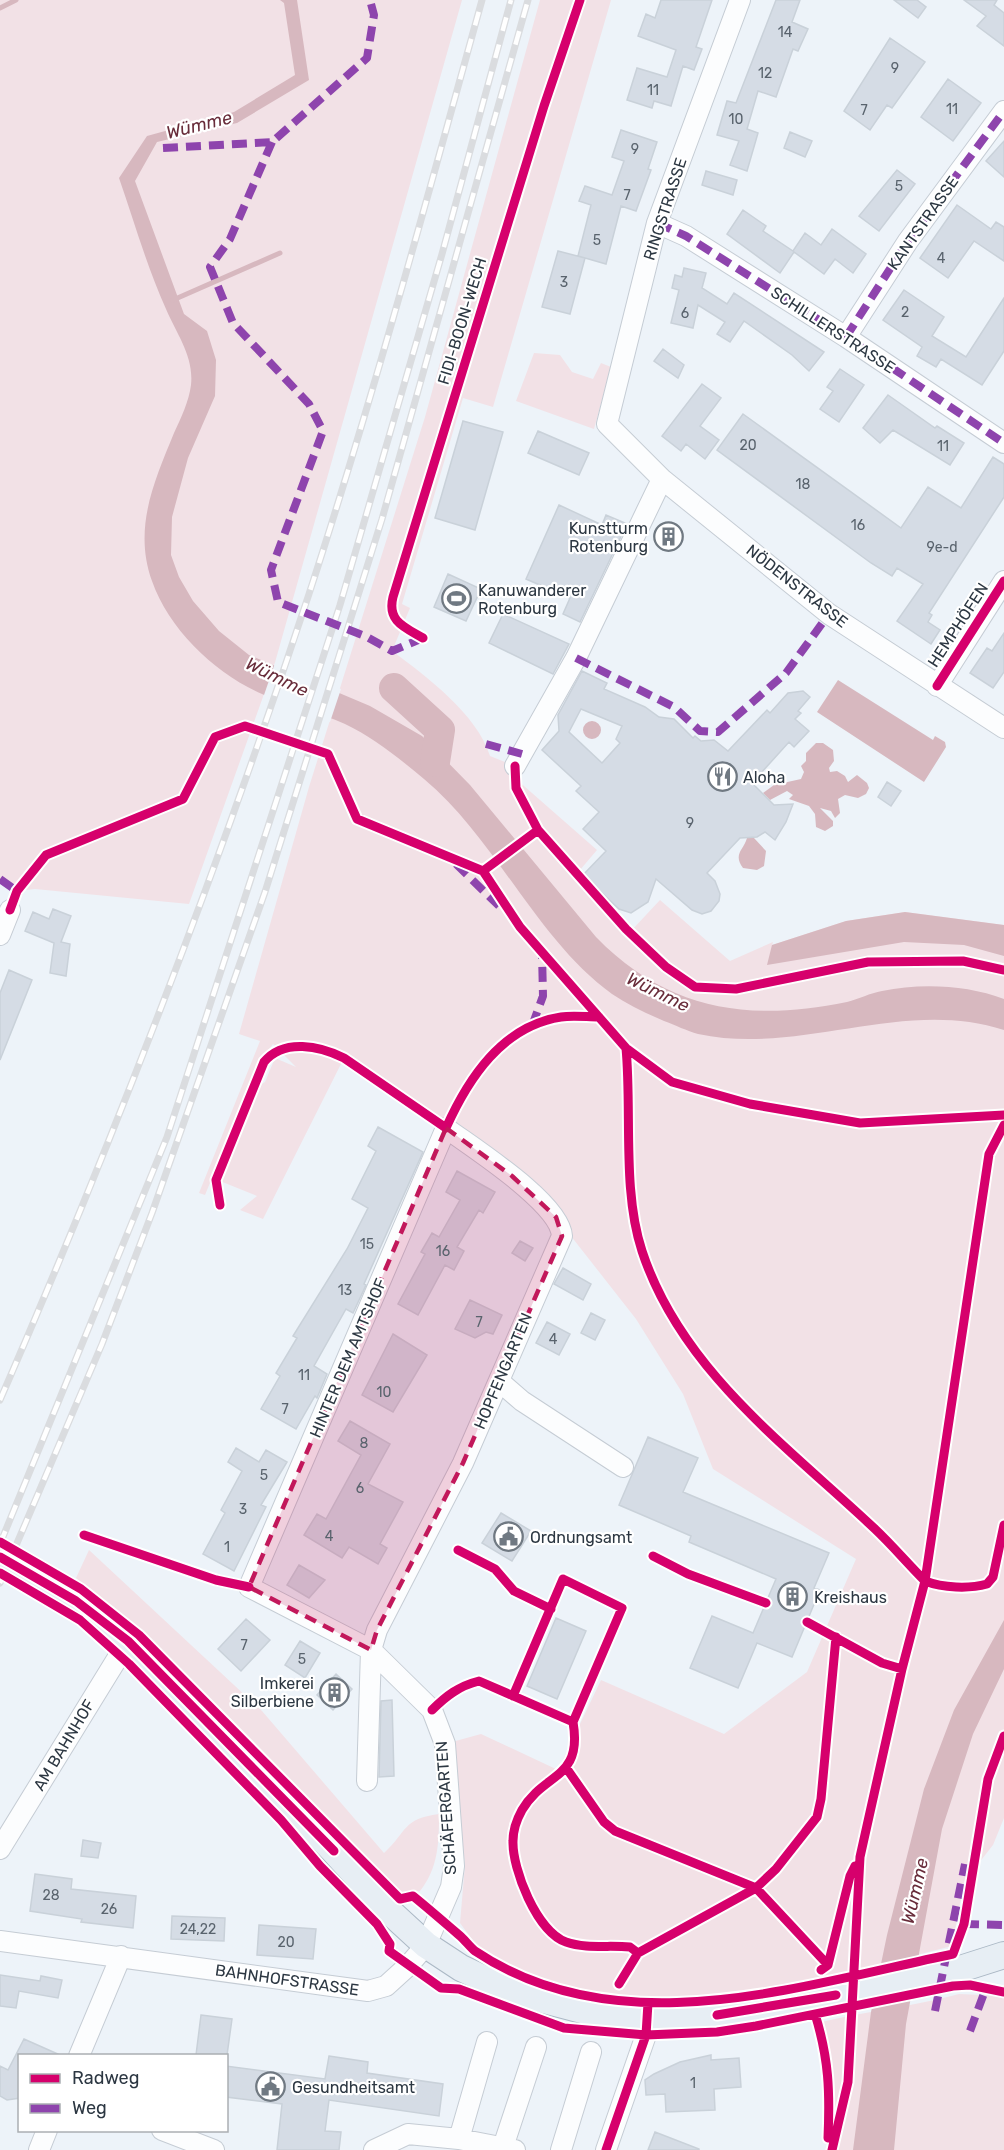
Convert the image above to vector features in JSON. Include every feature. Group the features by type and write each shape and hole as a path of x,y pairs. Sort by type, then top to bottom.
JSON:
{"main road":[{"path":"0,1557 86,1608 128,1641 334,1851 389,1911 426,1945 461,1968 510,1991 597,2014 648,2018 717,2015 836,1995 1003,1960"}],"street":[{"name":"RINGSTRASSE","path":"607,424 657,224 740,0"},
{"name":"KANTSTRASSE","path":"846,337 908,241 1004,111"},
{"name":"SCHILLERSTRASSE","path":"657,224 686,236 846,337 1004,443"},
{"name":"NÖDENSTRASSE","path":"607,424 662,479 829,614 1004,728"},
{"path":"515,766 571,668 662,479"},
{"name":"HEMPHÖFEN","path":"938,686 1004,581"},
{"path":"0,935 10,910"},
{"name":"HOPFENGARTEN","path":"367,1781 371,1650 377,1629 464,1463 500,1382 506,1360 559,1247 561,1226 556,1217 512,1176 446,1128"},
{"name":"HINTER DEM AMTSHOF","path":"249,1587 446,1128"},
{"path":"500,1382 522,1401 623,1467"},
{"name":"SCHÄFERGARTEN","path":"249,1587 371,1650 432,1710 445,1744 454,1866 451,1887 426,1945"},
{"name":"AM BAHNHOF","path":"0,1849 128,1641"},
{"name":"BAHNHOFSTRASSE","path":"0,1941 368,1991 386,1986 426,1945"},
{"path":"80,2054 121,1956"},
{"path":"606,2150 646,2035 648,2018"},
{"path":"459,2139 487,2042"},
{"path":"374,2150 408,2134 459,2139 509,2148 536,2047"},
{"path":"561,2150 591,2052"},
{"path":"39,2150 46,2132"},
{"path":"167,2132 214,2150"}],"highlighted area":[{"path":"446,1128 512,1176 556,1217 562,1236 463,1463 377,1630 371,1650 249,1587"}],"shaded area":[{"path":"0,0 462,0 274,666 189,904 35,889 17,891 0,879"},
{"path":"540,0 611,0 493,407 463,398 402,604 410,608 392,651 449,697 474,725 490,756 515,766 516,779 597,850 574,877 631,931 660,900 730,961 773,942 772,945 846,921 905,912 1004,925 1004,1818 993,1845 964,1882 952,1946 853,1971 715,1997 646,1999 580,1994 524,1973 477,1946 460,1923 465,1865 452,1742 481,1734 558,1770 601,1680 724,1734 807,1672 856,1559 713,1469 683,1394 636,1319 556,1217 446,1128 344,1058 263,1219 240,1210 257,1196 220,1181 260,1085 265,1082 275,1058 296,1067 273,1044 260,1061 205,1195 199,1193 260,1041 239,1034 309,787 425,417"},
{"path":"534,353 560,355 572,372 593,379 601,363 611,367 594,429 516,401"},
{"path":"89,1550 262,1711 384,1853 412,1823 427,1816 439,1814 439,1835 434,1864 420,1891 403,1894 140,1632 76,1578"},
{"path":"959,1994 1004,1996 1004,2150 827,2150 828,2070 818,2023"}],"water":[{"name":"Wümme","path":"280,0 297,0 309,80 237,123 157,142 135,181 184,314 207,331 216,360 215,396 188,458 172,517 171,555 179,577 193,601 219,631 249,655 370,706 422,736 470,785 596,937 623,962 652,981 681,995 712,1005 744,1010 777,1011 847,1002 897,988 928,986 959,988 1004,999 1004,1030 966,1022 928,1020 775,1038 737,1039 694,1033 637,1009 612,994 561,946 473,830 450,803 424,779 386,749 355,729 272,699 228,675 196,648 170,617 152,581 147,561 145,524 159,469 188,397 191,385 190,365 184,346 153,277 119,178 147,136 234,112 295,75 284,3"},
{"path":"838,680 933,740 935,736 945,742 946,747 924,782 817,712"},
{"path":"588,721 596,721 601,726 599,737 588,739 583,734 583,726"},
{"path":"816,743 823,743 833,750 834,761 829,768 830,772 837,771 845,776 848,782 857,775 867,783 869,788 866,794 858,798 845,795 838,799 840,813 835,818 831,811 820,808 833,821 833,826 825,831 816,827 815,814 809,806 789,799 793,795 787,791 770,800 763,793 774,785 801,779 804,772 801,766 806,761 806,753"},
{"path":"747,838 754,838 766,851 764,866 757,870 743,868 740,863 739,856"},
{"path":"905,912 1004,925 1004,956 964,945 904,942 767,965 772,945 846,921"},
{"name":"Wümme","path":"1004,1620 1004,1669 973,1734 942,1829 906,2024 894,2150 853,2150 871,2012 887,1935 924,1789 954,1710"}],"pier":[{"path":"275,663 341,689 330,722 263,698"}],"building":[{"path":"661,0 712,0 696,47 702,49 694,70 683,66 671,106 654,101 652,108 627,100 637,68 667,77 676,50 638,36 646,14 655,18"},
{"path":"776,0 800,0 792,22 808,29 798,51 793,49 776,97 758,91 747,129 758,133 747,171 730,165 739,141 717,135 727,101 736,103"},
{"path":"894,0 917,0 926,7 918,18"},
{"path":"964,0 997,0 994,5 1004,13 1004,46 977,26 986,16"},
{"path":"890,38 925,62 892,108 887,105 870,130 844,111"},
{"path":"948,79 981,103 953,141 921,117"},
{"path":"621,130 657,142 648,169 651,170 636,211 621,206 606,264 578,256 591,205 579,201 585,186 612,195 624,161 612,157"},
{"path":"790,132 812,141 805,157 784,148"},
{"path":"1004,141 1004,177 986,161"},
{"path":"897,170 915,184 879,231 859,216"},
{"path":"706,171 737,180 733,195 702,185"},
{"path":"957,205 991,229 996,222 1004,227 1004,261 974,241 948,278 920,258"},
{"path":"743,210 766,226 763,231 793,251 805,233 821,245 832,229 866,254 853,273 835,259 824,274 794,252 780,273 727,234"},
{"path":"558,251 585,258 570,314 542,307"},
{"path":"684,268 706,273 702,288 727,304 734,293 824,352 809,371 792,355 744,321 730,342 717,334 725,322 698,305 693,328 671,323 679,290 672,288 675,275 682,277"},
{"path":"904,290 944,317 932,336 966,357 1004,298 1004,351 982,385 941,359 936,367 917,356 922,347 883,320"},
{"path":"663,349 684,365 678,378 654,361"},
{"path":"840,369 864,385 839,422 820,409 833,391 827,387"},
{"path":"702,384 721,398 700,426 719,440 705,459 686,444 681,451 662,436"},
{"path":"888,395 935,428 937,426 964,443 950,465 893,430 880,443 863,428"},
{"path":"743,414 901,528 928,487 961,508 993,457 1004,464 1004,497 929,613 932,615 928,622 940,630 931,644 897,621 923,584 897,568 892,576 871,563 717,450"},
{"path":"463,421 503,432 475,530 435,518"},
{"path":"538,431 589,453 579,475 528,453"},
{"path":"559,505 602,525 606,515 627,524 580,622 563,614 570,598 526,579"},
{"name":"Kunstturm Rotenburg","path":"664,527 679,533 673,546 659,540"},
{"path":"448,574 481,589 466,621 434,607"},
{"path":"503,614 569,644 553,674 489,643"},
{"path":"1004,633 1004,672 993,688 970,673 987,648 992,651"},
{"path":"582,671 607,683 604,689 645,707 659,717 674,719 693,738 695,736 701,741 714,740 728,751 767,710 770,713 788,693 803,691 810,697 798,711 801,713 795,719 809,731 794,747 789,742 752,783 774,805 793,804 786,822 775,840 765,832 757,837 740,838 707,873 715,881 720,894 719,901 711,911 702,914 692,910 656,879 648,902 631,913 619,909 583,875 606,851 583,829 599,812 576,791 581,786 542,750 559,731 558,715","holes":["581,709 622,726 616,739 620,743 602,763 569,732"]},
{"path":"887,782 901,791 891,806 878,797"},
{"path":"53,909 71,916 61,942 70,944 66,976 50,973 54,943 25,931 33,912 49,919"},
{"path":"9,970 32,980 0,1060 0,993"},
{"path":"378,1127 423,1152 353,1313 346,1309 314,1366 327,1374 317,1398 315,1396 296,1429 261,1409 280,1376 276,1373 297,1338 293,1336 347,1249 368,1208 352,1199 376,1151 368,1146"},
{"path":"457,1171 495,1192 483,1213 479,1210 457,1247 464,1251 454,1270 445,1265 418,1315 398,1304 425,1254 421,1252 432,1233 439,1237 460,1200 446,1192"},
{"path":"520,1241 533,1248 525,1261 512,1253"},
{"path":"563,1268 591,1284 583,1300 554,1284"},
{"path":"470,1300 502,1315 493,1334 486,1332 475,1338 455,1329"},
{"path":"591,1313 605,1320 595,1340 581,1333"},
{"path":"547,1322 570,1334 559,1355 536,1343"},
{"path":"393,1334 427,1355 393,1412 362,1395"},
{"path":"350,1421 390,1444 368,1484 403,1502 380,1544 387,1548 378,1564 349,1547 342,1558 304,1535 317,1514 326,1519 361,1455 338,1441"},
{"name":"Kreishaus","path":"648,1437 698,1458 683,1492 829,1553 814,1588 820,1590 792,1657 757,1643 738,1688 690,1668 712,1616 753,1633 776,1579 689,1542 691,1536 619,1505"},
{"path":"236,1448 259,1462 266,1450 287,1462 261,1505 266,1507 234,1571 203,1554 225,1513 221,1510 242,1471 228,1462"},
{"path":"501,1513 531,1531 512,1561 482,1543"},
{"path":"299,1565 325,1580 309,1598 287,1585"},
{"path":"556,1618 586,1631 557,1699 527,1686"},
{"path":"246,1619 270,1640 241,1671 218,1649"},
{"path":"300,1641 320,1653 305,1678 285,1665"},
{"name":"Imkerei Silberbiene","path":"336,1674 352,1689 333,1710 317,1695"},
{"path":"392,1700 394,1776 379,1777 381,1701"},
{"path":"83,1840 101,1843 98,1858 81,1856"},
{"path":"35,1874 72,1879 71,1889 136,1896 133,1928 81,1922 82,1919 30,1911"},
{"path":"172,1916 225,1918 224,1941 171,1939"},
{"path":"259,1925 316,1929 313,1959 257,1955"},
{"path":"0,1975 40,1981 41,1976 62,1980 58,1998 19,1991 16,2008 0,2006"},
{"path":"201,2015 232,2019 227,2054 196,2054"},
{"path":"24,2039 58,2054 18,2054 18,2098 7,2100 0,2096 0,2066 8,2070"},
{"path":"711,2055 711,2060 739,2058 741,2087 714,2089 715,2110 666,2112 665,2094 646,2095 645,2080 654,2074 680,2062"},
{"path":"329,2056 368,2062 367,2073 443,2084 439,2116 329,2100 325,2131 341,2132 339,2150 277,2150 282,2104 228,2097 228,2066 325,2079"},
{"path":"655,2132 699,2149 699,2150 648,2150"}],"waterway":[{"path":"0,8 16,0"},
{"path":"173,300 280,253"},
{"path":"394,688 440,730 435,762"}],"railway":[{"path":"0,1400 125,1101 202,899 275,696 355,446 482,0"},
{"path":"0,1544 167,1137 340,605 442,254 511,0"},
{"path":"0,1583 102,1344 152,1213 265,892 382,519 528,0"}],"marked path":[{"path":"163,148 272,142 367,58 374,15 370,0"},
{"path":"846,337 908,241 1004,111"},
{"path":"272,142 230,239 210,267 233,323 309,404 323,431 271,570 278,602 365,636 392,651 423,638"},
{"path":"657,223 686,236 846,337 1004,443"},
{"path":"576,658 674,707 700,731 718,732 786,673 829,614"},
{"path":"486,744 522,754"},
{"path":"456,864 499,906"},
{"path":"0,879 17,891"},
{"path":"532,1026 543,996 542,953"},
{"path":"935,2011 965,1864"},
{"path":"964,1924 1004,1925"},
{"path":"970,2031 986,1988"}],"cycle path":[{"name":"FIDI-BOON-WECH","path":"423,638 404,627 395,618 392,612 393,597 544,106 580,0"},
{"path":"937,686 1004,581"},
{"path":"10,910 17,891 46,855 183,799 215,737 245,726 328,754 357,819 483,871 520,927 626,1048 672,1082 750,1104 860,1123 1004,1115"},
{"path":"483,871 538,830 516,788 515,766"},
{"path":"538,830 626,929 666,967 695,987 736,989 868,962 963,961 1004,970"},
{"path":"220,1205 216,1180 264,1062 272,1054 302,1046 324,1050 344,1058 446,1128 476,1074 504,1043 540,1022 566,1016 599,1017"},
{"path":"626,1048 632,1203 642,1251 660,1294 682,1333 710,1369 740,1404 875,1529 925,1581 956,1587 987,1584 993,1577 1004,1525"},
{"path":"832,2150 848,2082 860,1857 902,1669 925,1581 989,1154 1004,1125"},
{"path":"84,1535 216,1580 249,1587"},
{"path":"0,1542 81,1589 139,1635 400,1899 413,1896 475,1951 530,1980 588,1996 648,2003 710,2000 833,1981 953,1954 964,1924 988,1779 1004,1736"},
{"path":"458,1550 495,1569 514,1591 551,1609"},
{"path":"653,1556 688,1574 766,1603"},
{"path":"0,1557 76,1601 128,1641 334,1851"},
{"path":"0,1573 80,1620 129,1664 281,1820 320,1866 377,1924 390,1944 389,1951 441,1988 459,1989 564,2028 646,2035 717,2032 756,2026 953,1986 970,1985 1004,1992"},
{"path":"513,1696 563,1579 622,1608 573,1722 575,1741 572,1755 560,1774 541,1788 522,1810 513,1841 517,1867 528,1898 545,1926 555,1936 574,1944 630,1947 638,1953"},
{"path":"807,1622 882,1663 902,1669"},
{"path":"619,1984 638,1953 756,1888 776,1869 817,1817 821,1799 836,1637"},
{"path":"432,1710 453,1692 479,1681 573,1722"},
{"path":"567,1769 604,1822 615,1831 756,1888 828,1965"},
{"path":"821,1970 828,1965 850,1876 855,1866"},
{"path":"717,2015 836,1995"},
{"path":"606,2150 646,2035 648,2003"},
{"path":"815,2014 828,2076 828,2138"}],"place":[{"name":"Kunstturm Rotenburg","path":"669,537"},
{"name":"Kanuwanderer Rotenburg","path":"457,599"},
{"name":"Aloha","path":"722,777"},
{"name":"Ordnungsamt","path":"509,1537"},
{"name":"Kreishaus","path":"793,1597"},
{"name":"Imkerei Silberbiene","path":"335,1692"},
{"name":"Gesundheitsamt","path":"271,2087"}]}
